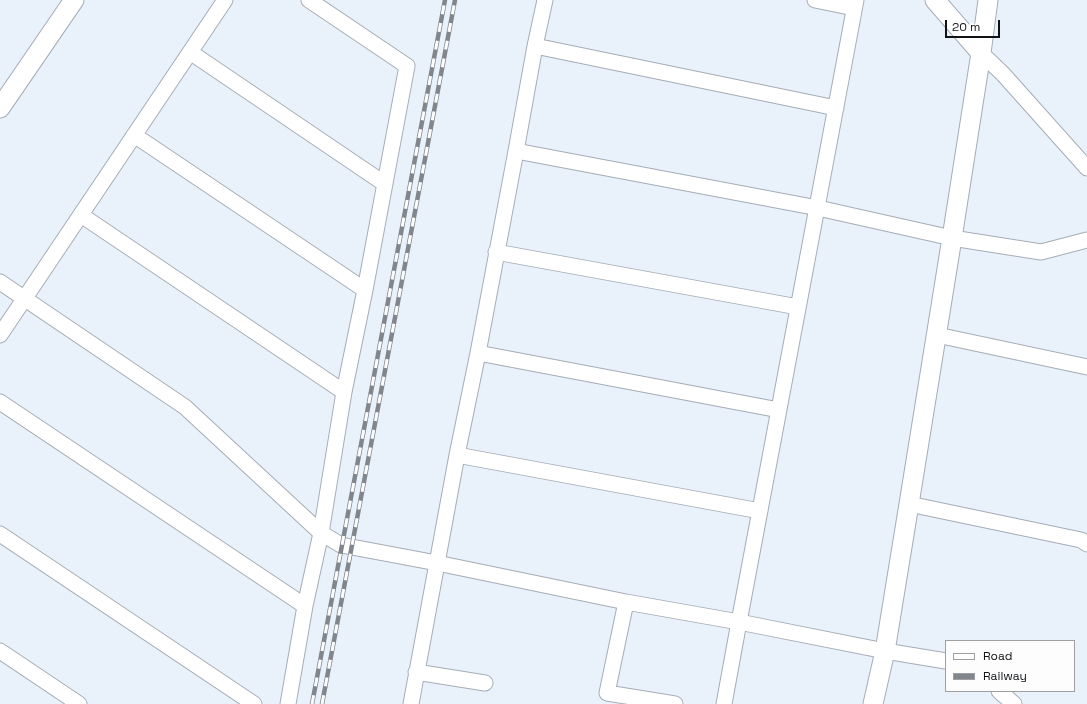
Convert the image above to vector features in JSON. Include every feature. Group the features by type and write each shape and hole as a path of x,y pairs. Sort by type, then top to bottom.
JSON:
{"street":[{"path":"0,108 74,0"},
{"path":"0,335 225,0"},
{"path":"411,704 457,455 478,353 535,46 545,0"},
{"path":"724,704 738,622 818,208 855,4 815,0"},
{"path":"935,0 981,53 1003,74 1087,168"},
{"path":"873,704 885,651 937,335 988,0"},
{"path":"288,704 305,606 321,533 344,392 365,290 407,66 314,2"},
{"path":"535,46 836,108"},
{"path":"190,52 385,184"},
{"path":"134,135 365,290"},
{"path":"516,151 818,208 952,238 1041,252 1087,240"},
{"path":"81,215 344,392"},
{"path":"496,252 798,307"},
{"path":"0,282 185,408 321,533 341,545 626,602 885,651 945,661"},
{"path":"937,335 1087,367"},
{"path":"478,353 779,410"},
{"path":"0,402 305,606"},
{"path":"457,455 760,511"},
{"path":"909,504 1081,540 1087,544"},
{"path":"0,534 254,704"},
{"path":"626,602 607,693 676,704"},
{"path":"0,651 60,699 79,704"},
{"path":"416,672 485,683"},
{"path":"1000,692 1014,704"}],"railway":[{"path":"312,704 445,0"},
{"path":"322,704 455,0"}]}
